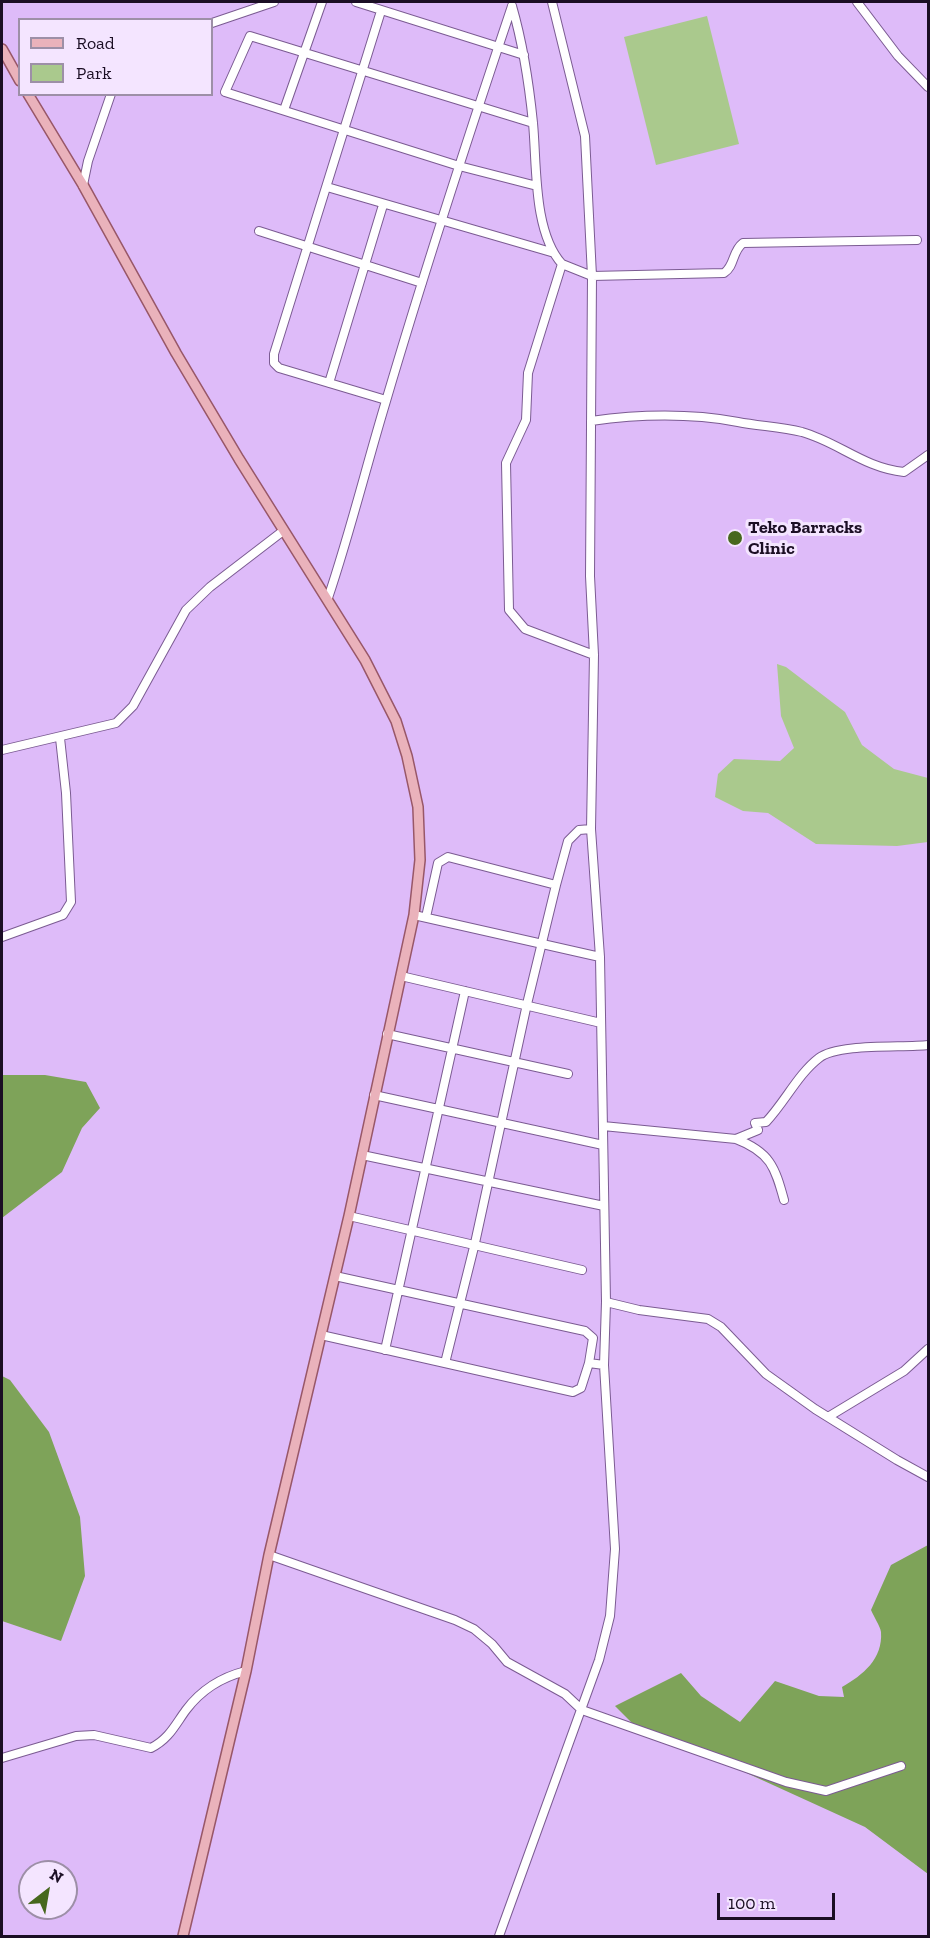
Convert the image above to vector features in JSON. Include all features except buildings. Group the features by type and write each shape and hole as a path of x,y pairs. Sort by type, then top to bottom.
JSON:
{"main road":[{"path":"2,49 18,77"},
{"path":"29,96 84,185 176,353 283,531 328,598 374,676 396,721 407,756 418,807 420,860 414,915 349,1216 268,1555 246,1671 183,1936"}],"street":[{"path":"213,23 253,5 274,2"},
{"path":"285,110 322,2"},
{"path":"356,2 524,55"},
{"path":"499,1936 599,1660 610,1616 615,1571 604,1365 606,1302 600,957 591,829 594,655 590,576 592,276 585,136 552,2"},
{"path":"857,2 898,56 928,87"},
{"path":"513,4 524,55 533,123 537,186 551,252 562,264 592,276 724,273 730,269 738,247 743,243 918,240"},
{"path":"328,598 354,519 386,400 422,283 513,4"},
{"path":"381,11 274,354 274,363 279,368 386,400"},
{"path":"533,123 250,36 225,92 459,166 537,186"},
{"path":"84,185 88,161 110,96"},
{"path":"327,188 551,252"},
{"path":"329,383 383,205"},
{"path":"259,231 422,283"},
{"path":"562,264 528,373 526,420 506,464 509,610 525,629 594,655"},
{"path":"591,420 633,415 715,416 802,432 854,458 889,471 904,472 928,455"},
{"path":"2,750 110,725 123,718 133,705 186,610 210,587 283,531"},
{"path":"2,937 63,915 71,902 66,793 60,738"},
{"path":"445,1363 475,1243 527,1004 568,841 579,830 591,829"},
{"path":"426,917 438,863 447,857 556,885"},
{"path":"414,915 600,957"},
{"path":"401,976 601,1023"},
{"path":"385,1350 396,1290 465,991"},
{"path":"387,1034 568,1074"},
{"path":"736,1139 758,1130 755,1123 766,1122 812,1065 828,1052 844,1048 928,1046"},
{"path":"374,1095 603,1145"},
{"path":"603,1126 736,1139 752,1145 775,1168 784,1200"},
{"path":"362,1155 488,1184 604,1206"},
{"path":"349,1216 475,1243 582,1270"},
{"path":"321,1335 573,1392 581,1388 589,1363 593,1338 585,1331 335,1276"},
{"path":"606,1302 639,1310 708,1319 721,1327 766,1374 828,1417 928,1477"},
{"path":"828,1417 904,1371 928,1349"},
{"path":"589,1363 604,1365"},
{"path":"268,1555 455,1620 474,1629 492,1644 507,1662 566,1694 582,1710 786,1782 826,1791 901,1766"},
{"path":"2,1758 76,1736 94,1735 151,1748 168,1736 201,1693 233,1675 246,1671"}],"green space":[{"path":"707,16 739,144 656,165 624,37"},
{"path":"777,664 786,667 845,712 862,745 894,769 928,778 928,842 897,846 816,844 768,813 743,811 715,797 718,774 734,759 780,761 794,748 781,716"},
{"path":"2,1075 45,1075 86,1082 100,1108 82,1128 62,1172 2,1218"},
{"path":"2,1376 10,1380 49,1432 80,1517 85,1576 61,1641 2,1621"},
{"path":"928,1545 928,1874 865,1827 694,1749 642,1733 615,1706 681,1673 701,1696 740,1722 775,1681 819,1696 844,1697 842,1687 870,1665 879,1650 881,1632 871,1610 891,1565"}],"place":[{"name":"Teko Barracks Clinic","path":"735,538"}]}
